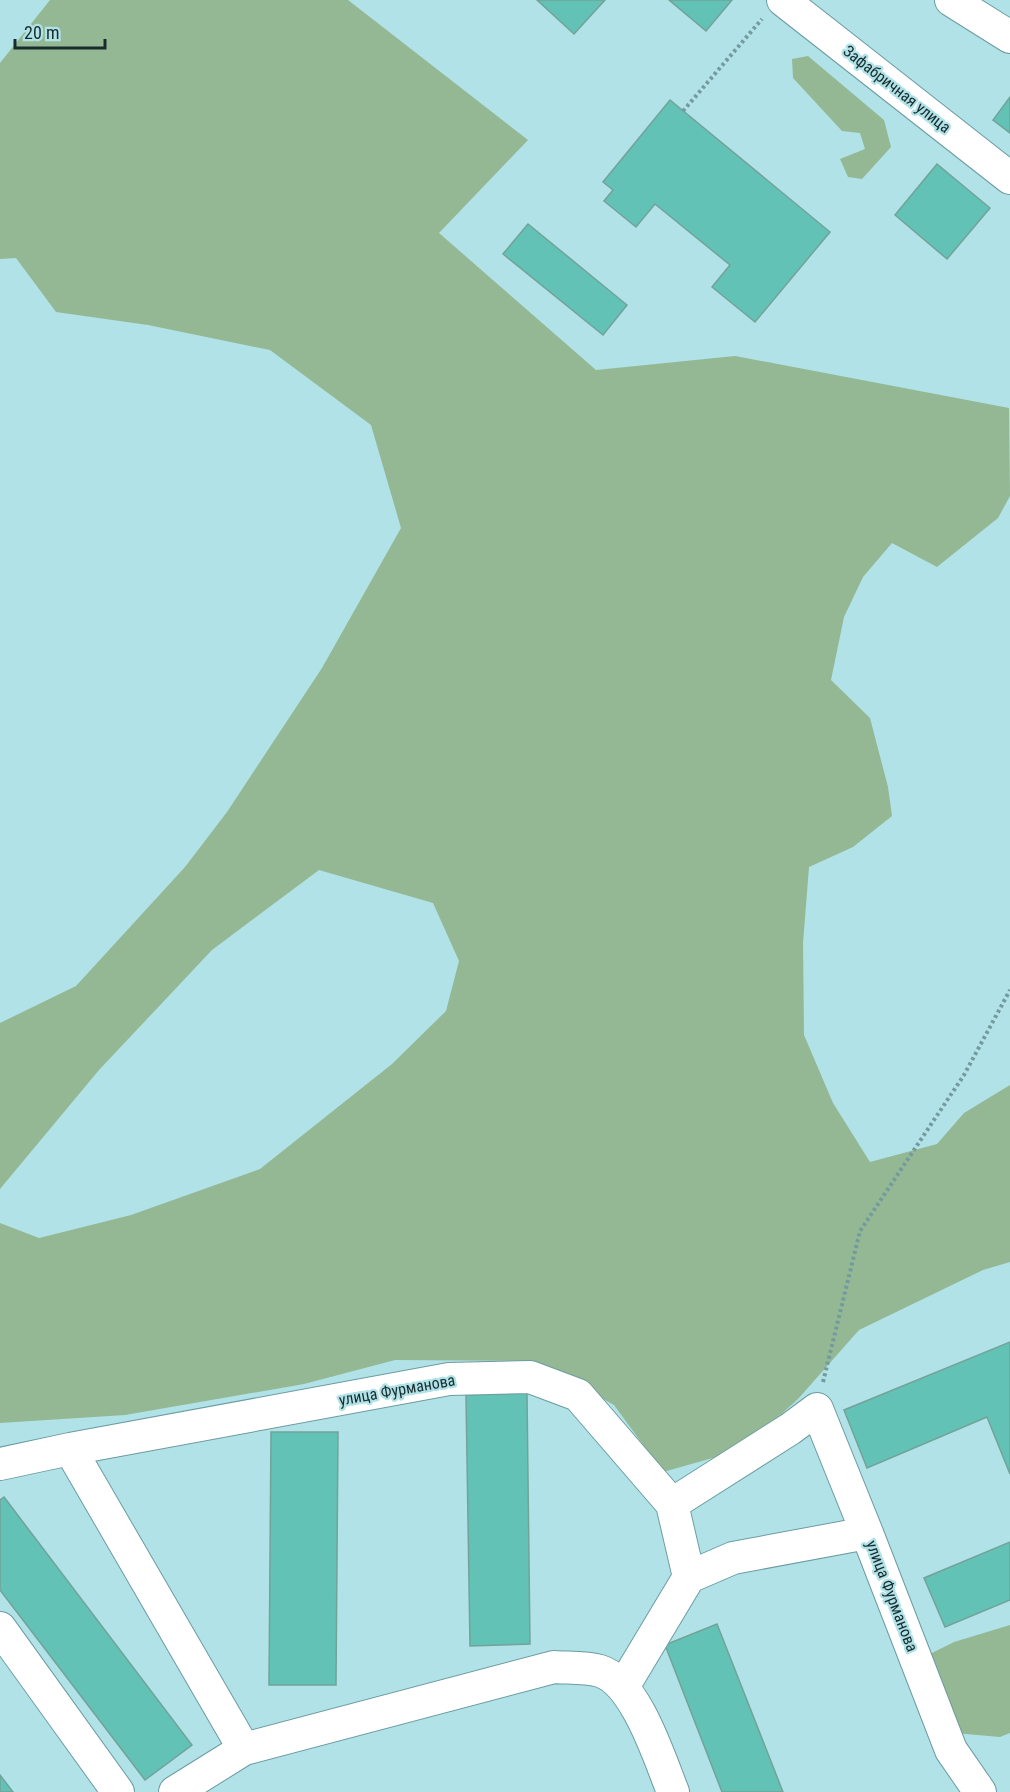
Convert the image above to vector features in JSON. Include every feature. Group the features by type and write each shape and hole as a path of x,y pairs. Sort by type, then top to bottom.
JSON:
{"street":[{"path":"951,0 1010,38"},
{"name":"Зафабричная улица","path":"773,9 1010,178"},
{"name":"улица Фурманова","path":"0,1464 449,1379 530,1377 578,1395 672,1504 689,1577 733,1558 867,1533 951,1749 980,1792"},
{"path":"672,1504 790,1429 817,1409 867,1533"},
{"path":"70,1449 244,1749"},
{"path":"623,1686 689,1577"},
{"path":"0,1628 118,1792"},
{"path":"175,1792 244,1749 554,1666 601,1671 623,1686 643,1719 673,1792"}],"path":[{"path":"683,111 773,9"},
{"path":"817,1409 860,1231 964,1075 1010,990"}],"green space":[{"path":"50,0 348,0 528,140 439,233 596,370 735,356 1009,408 1010,496 998,518 937,567 892,543 863,577 844,617 831,680 870,718 888,787 892,816 853,847 809,867 803,943 804,1035 833,1103 870,1162 937,1144 964,1113 1010,1085 1010,1262 983,1270 859,1330 798,1399 741,1450 663,1472 614,1405 535,1361 395,1360 304,1384 125,1415 0,1423 0,1223 39,1238 131,1215 260,1169 392,1064 446,1011 459,961 433,903 319,870 212,950 99,1070 0,1189 0,1023 76,986 185,867 227,812 322,668 401,528 371,425 270,350 148,325 56,312 16,258 0,259 0,63"},
{"path":"808,56 884,120 891,147 862,179 848,177 840,159 865,149 860,133 842,131 793,78 792,59"},
{"path":"1010,1625 1010,1733 1000,1737 955,1733 928,1655 954,1642"}],"building":[{"path":"537,0 605,0 574,34"},
{"path":"669,0 732,0 706,31"},
{"path":"1010,97 1010,133 993,120"},
{"path":"670,100 830,232 755,322 712,287 730,265 655,204 636,227 604,201 613,190 603,182"},
{"path":"937,164 990,208 947,259 895,215"},
{"path":"528,224 627,305 603,335 503,254"},
{"path":"1010,1342 1010,1474 987,1417 867,1468 844,1410"},
{"path":"527,1393 530,1644 470,1646 466,1395"},
{"path":"271,1432 338,1432 336,1685 269,1685"},
{"path":"4,1497 192,1745 145,1780 0,1590 0,1500"},
{"path":"1010,1542 1010,1600 945,1627 924,1578"},
{"path":"717,1624 783,1792 722,1792 665,1645"},
{"path":"0,1775 13,1792 0,1792"}]}
